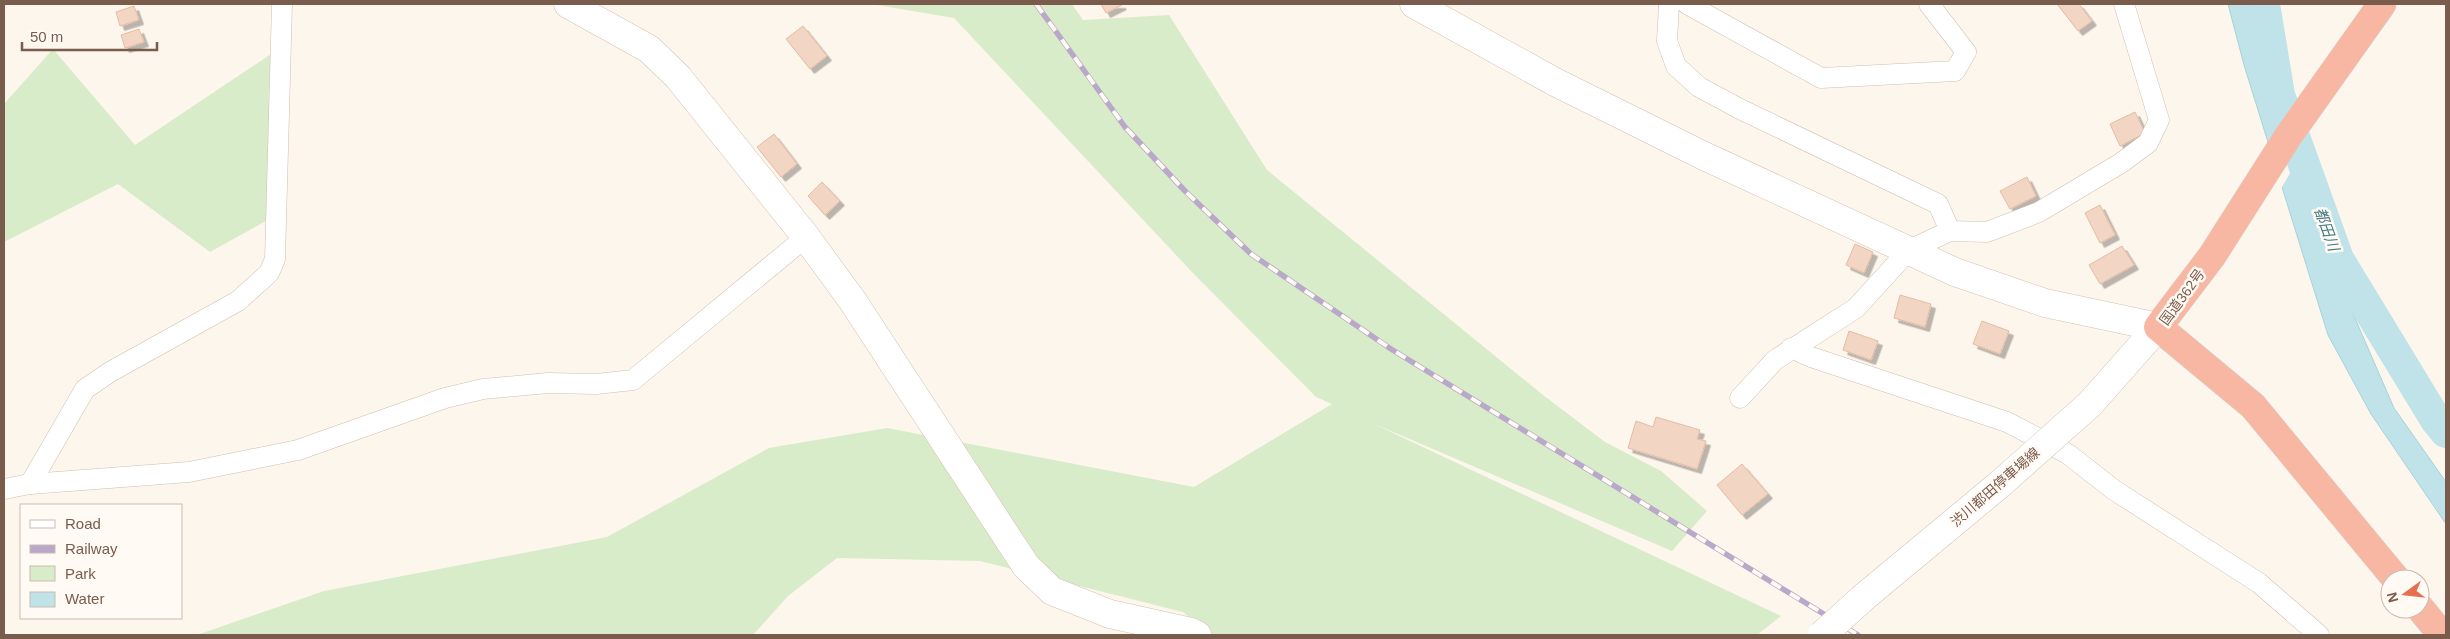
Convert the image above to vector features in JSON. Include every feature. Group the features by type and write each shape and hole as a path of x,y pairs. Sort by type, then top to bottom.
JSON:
{"highway":[{"name":"国道362号","path":"2382,4 2290,135 2212,256 2158,327 2253,406 2388,569"},
{"path":"2429,619 2442,635"}],"street":[{"path":"30,484 85,389 110,372 238,301 269,274 275,260 282,4"},
{"path":"568,4 649,50 678,77 806,237 852,300 1026,566 1052,591 1110,614 1191,632 1197,635"},
{"path":"1414,4 1555,82 1693,151 1955,272 2045,303 2158,327"},
{"path":"1670,4 1667,41 1676,66 1699,86 1740,109 1938,204 1950,231"},
{"path":"1687,4 1821,78 1955,71 1966,52 1929,4"},
{"path":"1740,398 1775,360 1856,308 1909,250 1950,231 1987,232 2039,212 2121,163 2148,143 2159,120 2124,4"},
{"path":"4,489 30,484 189,472 298,450 445,398 483,389 548,383 596,384 633,380 806,237"},
{"name":"渋川都田停車場線","path":"1822,635 1864,597 2000,484 2090,404 2158,327"},
{"path":"1791,348 1811,357 2007,422 2068,454 2123,496 2259,583 2320,635"}],"green space":[{"path":"871,4 1072,4 1083,20 1169,15 1267,170 1543,395 1605,442 1661,471 1707,511 1672,551 1372,423 1781,616 1757,635 1210,635 1183,612 980,561 837,558 788,596 753,635 197,635 324,591 607,537 769,448 887,428 1194,487 1332,404 1316,397 1191,271 954,18"},
{"path":"53,49 135,145 277,50 284,211 210,252 118,184 4,242 4,104"}],"water":[{"path":"2228,4 2250,4 2301,194 2394,408 2446,482 2446,524 2371,414 2328,335 2244,65"}],"pier":[{"path":"2284,121 2295,165 2280,190 2266,145"}],"building":[{"path":"1101,4 1121,4 1122,5 1106,13"},
{"path":"2057,4 2079,4 2092,21 2078,31"},
{"path":"134,6 139,20 120,26 116,12"},
{"path":"803,26 827,56 810,69 786,39"},
{"path":"139,29 144,42 125,48 121,35"},
{"path":"2135,112 2145,133 2120,146 2110,124"},
{"path":"774,134 797,164 781,177 757,147"},
{"path":"2027,177 2036,196 2010,209 2000,191"},
{"path":"822,182 840,201 825,215 808,196"},
{"path":"2100,205 2115,235 2100,243 2085,213"},
{"path":"1855,244 1873,252 1864,273 1846,265"},
{"path":"2122,246 2134,265 2100,284 2089,265"},
{"path":"1900,295 1931,304 1925,327 1894,318"},
{"path":"1982,321 2009,331 2000,354 1973,344"},
{"path":"1849,331 1878,341 1871,360 1843,350"},
{"path":"1656,417 1700,430 1697,439 1706,441 1697,469 1628,448 1636,421 1653,427"},
{"path":"1742,464 1768,494 1742,515 1717,485"}],"waterway":[{"name":"都田川","path":"2264,4 2279,95 2338,259 2436,420 2446,432"}],"railway":[{"path":"1036,4 1125,127 1185,191 1251,254 1391,349 1858,635"}]}
